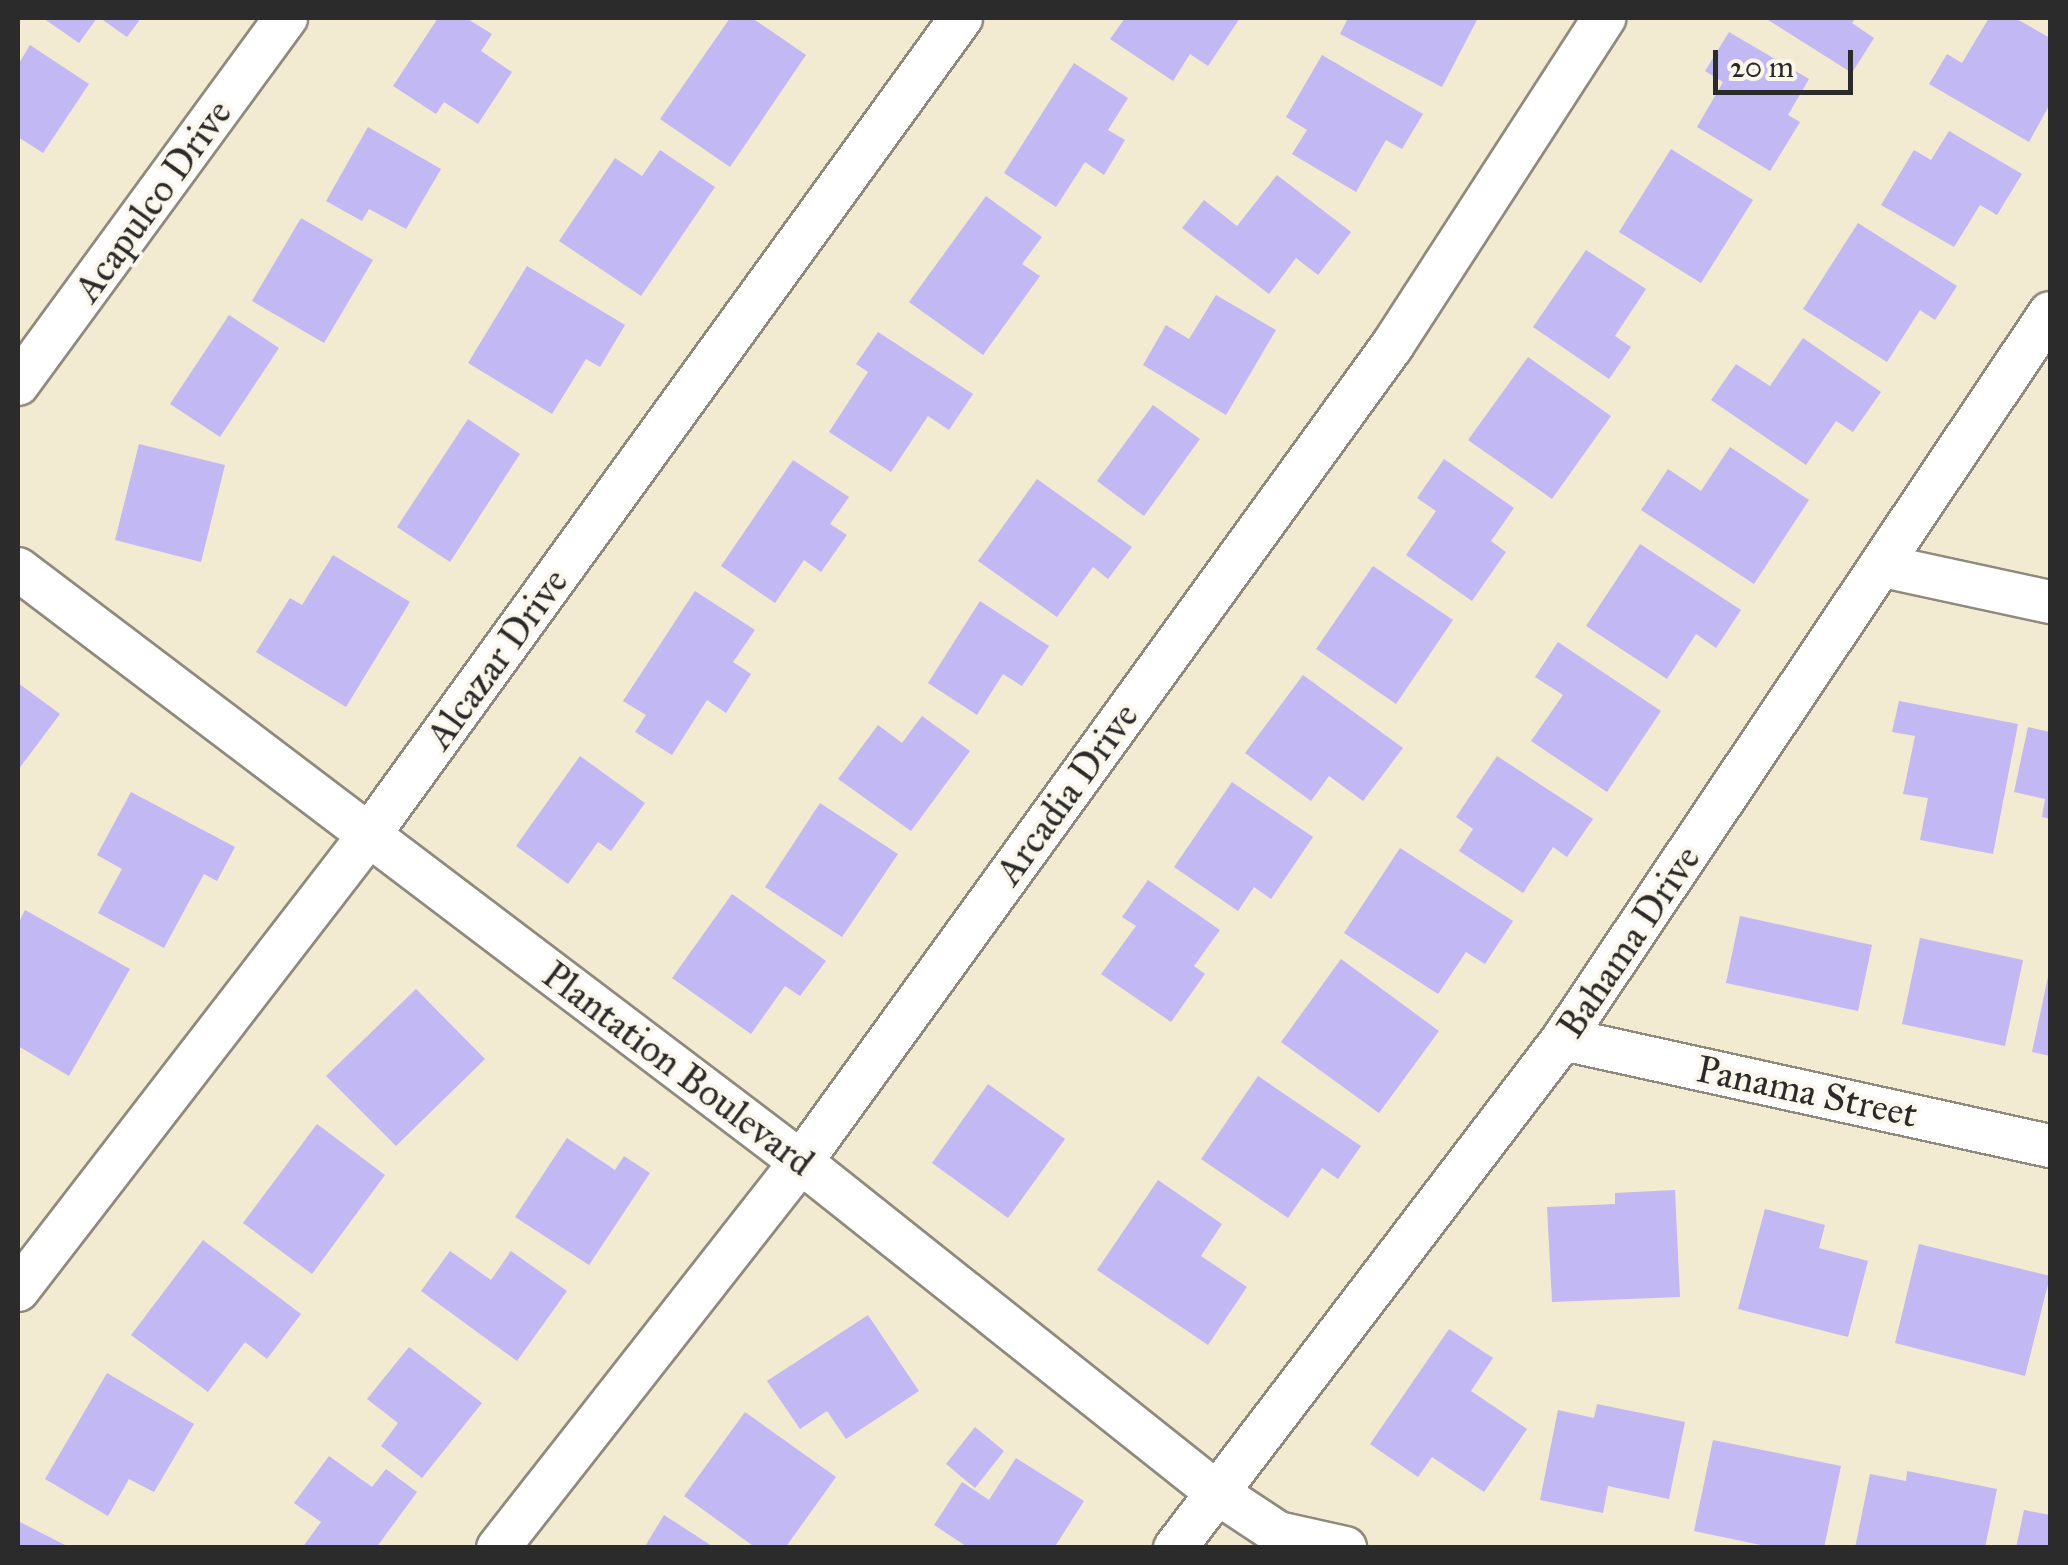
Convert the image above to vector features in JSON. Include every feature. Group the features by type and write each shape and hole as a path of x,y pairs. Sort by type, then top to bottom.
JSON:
{"street":[{"name":"Acapulco Drive","path":"18,384 286,18"},
{"name":"Alcazar Drive","path":"18,1290 369,834 962,18"},
{"name":"Arcadia Drive","path":"498,1548 801,1162 1392,346 1604,18"},
{"name":"Bahama Drive","path":"1175,1548 1564,1038 2050,313"},
{"path":"1883,566 2050,602"},
{"name":"Plantation Boulevard","path":"18,569 801,1162 1216,1492 1278,1533 1345,1548"},
{"name":"Panama Street","path":"1564,1038 2050,1146"}],"building":[{"path":"43,18 97,18 79,43"},
{"path":"100,18 141,18 127,37"},
{"path":"438,18 466,18 492,34 481,51 512,72 478,124 444,102 436,114 393,86"},
{"path":"730,18 752,18 806,55 730,167 660,119"},
{"path":"1125,18 1240,18 1208,66 1190,54 1173,81 1110,39"},
{"path":"1348,18 1478,18 1442,87 1340,34"},
{"path":"1765,18 1856,18 1852,23 1874,38 1852,73"},
{"path":"1989,18 2015,18 2050,38 2050,104 2029,142 1929,84 1947,54 1962,63"},
{"path":"1729,32 1809,79 1788,115 1800,122 1770,171 1697,127 1723,82 1705,71"},
{"path":"30,45 89,84 43,153 18,137 18,65"},
{"path":"1322,55 1423,114 1402,149 1386,140 1356,192 1292,154 1307,130 1286,117"},
{"path":"1074,63 1128,98 1108,130 1125,140 1104,175 1085,162 1056,207 1004,173"},
{"path":"368,127 441,169 406,229 369,209 362,221 326,201"},
{"path":"1949,131 2022,174 1997,215 1980,205 1954,247 1881,205 1914,150 1931,160"},
{"path":"1671,149 1753,200 1701,283 1619,232"},
{"path":"660,150 715,187 641,296 559,241 615,158 642,176"},
{"path":"1277,175 1351,232 1318,275 1296,258 1269,294 1182,228 1204,200 1237,226"},
{"path":"986,196 1042,237 1022,264 1040,276 983,355 909,302"},
{"path":"301,218 373,260 324,343 252,301"},
{"path":"1858,223 1957,286 1935,320 1920,310 1887,362 1803,309"},
{"path":"1586,250 1646,289 1615,336 1631,347 1609,379 1533,327"},
{"path":"527,266 625,325 600,367 586,359 552,414 468,363"},
{"path":"1216,295 1276,330 1226,415 1143,365 1166,325 1189,339"},
{"path":"229,315 279,348 220,437 170,404"},
{"path":"878,332 973,394 949,430 928,416 891,472 829,432 868,372 856,364"},
{"path":"1803,338 1881,392 1853,432 1836,421 1806,465 1711,400 1736,364 1770,386"},
{"path":"1528,357 1611,416 1552,499 1468,440"},
{"path":"1153,405 1200,439 1144,516 1097,481"},
{"path":"468,419 520,454 450,562 397,527"},
{"path":"139,444 225,465 201,562 115,540"},
{"path":"1730,447 1809,500 1754,584 1641,510 1668,469 1701,491"},
{"path":"1444,459 1514,508 1491,541 1506,552 1472,601 1406,555 1436,511 1417,498"},
{"path":"793,460 849,497 830,524 847,535 821,572 804,560 775,603 721,566"},
{"path":"1037,479 1132,547 1108,579 1093,567 1057,617 978,561"},
{"path":"1640,544 1741,610 1716,648 1696,634 1667,679 1586,626"},
{"path":"333,555 410,602 346,707 256,652 290,598 302,605"},
{"path":"1373,566 1453,620 1396,704 1316,649"},
{"path":"695,591 755,630 733,662 751,674 726,713 707,700 672,755 635,732 646,715 623,701"},
{"path":"980,601 1049,646 1022,686 1003,674 977,715 928,683"},
{"path":"1558,642 1661,711 1607,792 1531,741 1563,695 1535,677"},
{"path":"1303,675 1403,748 1363,801 1329,776 1311,801 1245,753"},
{"path":"18,683 60,714 18,770"},
{"path":"1899,701 2018,724 1993,854 1920,840 1928,798 1903,794 1915,736 1892,732"},
{"path":"922,716 970,751 911,831 838,779 878,725 902,743"},
{"path":"2028,727 2050,732 2050,819 2042,817 2045,799 2014,792"},
{"path":"580,756 645,803 611,851 598,842 568,884 516,846"},
{"path":"1497,756 1593,819 1567,857 1553,847 1523,893 1459,851 1473,829 1456,817"},
{"path":"1232,782 1313,837 1271,899 1254,887 1238,911 1174,867"},
{"path":"131,792 235,847 217,881 204,874 164,948 98,913 122,869 97,855"},
{"path":"820,803 898,854 842,937 765,887"},
{"path":"1400,848 1513,921 1485,964 1466,952 1438,994 1344,933"},
{"path":"1148,880 1220,930 1194,966 1205,974 1171,1022 1101,974 1136,926 1122,917"},
{"path":"732,894 826,961 800,996 785,986 751,1034 672,978"},
{"path":"25,910 130,969 69,1076 18,1046 18,924"},
{"path":"1740,916 1872,945 1858,1011 1726,983"},
{"path":"1920,938 2023,960 2005,1046 1902,1024"},
{"path":"1341,959 1439,1031 1379,1113 1281,1042"},
{"path":"2050,973 2050,1056 2032,1052"},
{"path":"416,989 485,1059 396,1146 326,1076"},
{"path":"1258,1076 1361,1146 1338,1179 1322,1168 1288,1218 1201,1159"},
{"path":"988,1084 1065,1139 1008,1218 932,1163"},
{"path":"317,1124 385,1175 312,1274 243,1223"},
{"path":"567,1138 615,1170 624,1156 650,1173 589,1265 515,1217"},
{"path":"1158,1180 1222,1224 1201,1256 1247,1287 1208,1345 1097,1270"},
{"path":"1675,1190 1680,1297 1552,1302 1547,1207 1615,1204 1615,1193"},
{"path":"1765,1209 1825,1225 1819,1248 1868,1261 1848,1337 1738,1309"},
{"path":"203,1240 301,1314 267,1359 245,1342 208,1392 131,1335"},
{"path":"1919,1244 2050,1276 2025,1376 1895,1343"},
{"path":"450,1251 491,1280 511,1251 567,1291 517,1361 421,1291"},
{"path":"868,1315 919,1391 846,1439 827,1411 800,1429 767,1381"},
{"path":"1449,1329 1493,1358 1471,1391 1527,1429 1484,1492 1432,1457 1418,1477 1370,1444"},
{"path":"409,1347 482,1403 422,1478 381,1446 398,1423 367,1399"},
{"path":"107,1373 194,1424 154,1492 129,1479 108,1516 45,1479"},
{"path":"1597,1404 1685,1422 1669,1499 1608,1486 1603,1513 1540,1500 1558,1410 1594,1418"},
{"path":"745,1412 836,1477 785,1548 756,1548 684,1496"},
{"path":"975,1427 1004,1451 975,1488 946,1464"},
{"path":"1713,1440 1841,1466 1824,1548 1775,1548 1694,1531"},
{"path":"329,1456 372,1487 386,1469 417,1492 376,1548 302,1548 321,1522 294,1503"},
{"path":"1016,1458 1084,1501 1054,1548 969,1548 934,1525 962,1482 989,1500"},
{"path":"1907,1471 1997,1489 1985,1548 1855,1548 1870,1474 1906,1481"},
{"path":"2024,1510 2050,1515 2050,1548 2016,1548"},
{"path":"664,1515 715,1548 644,1548"},
{"path":"18,1521 71,1548 18,1548"}]}
